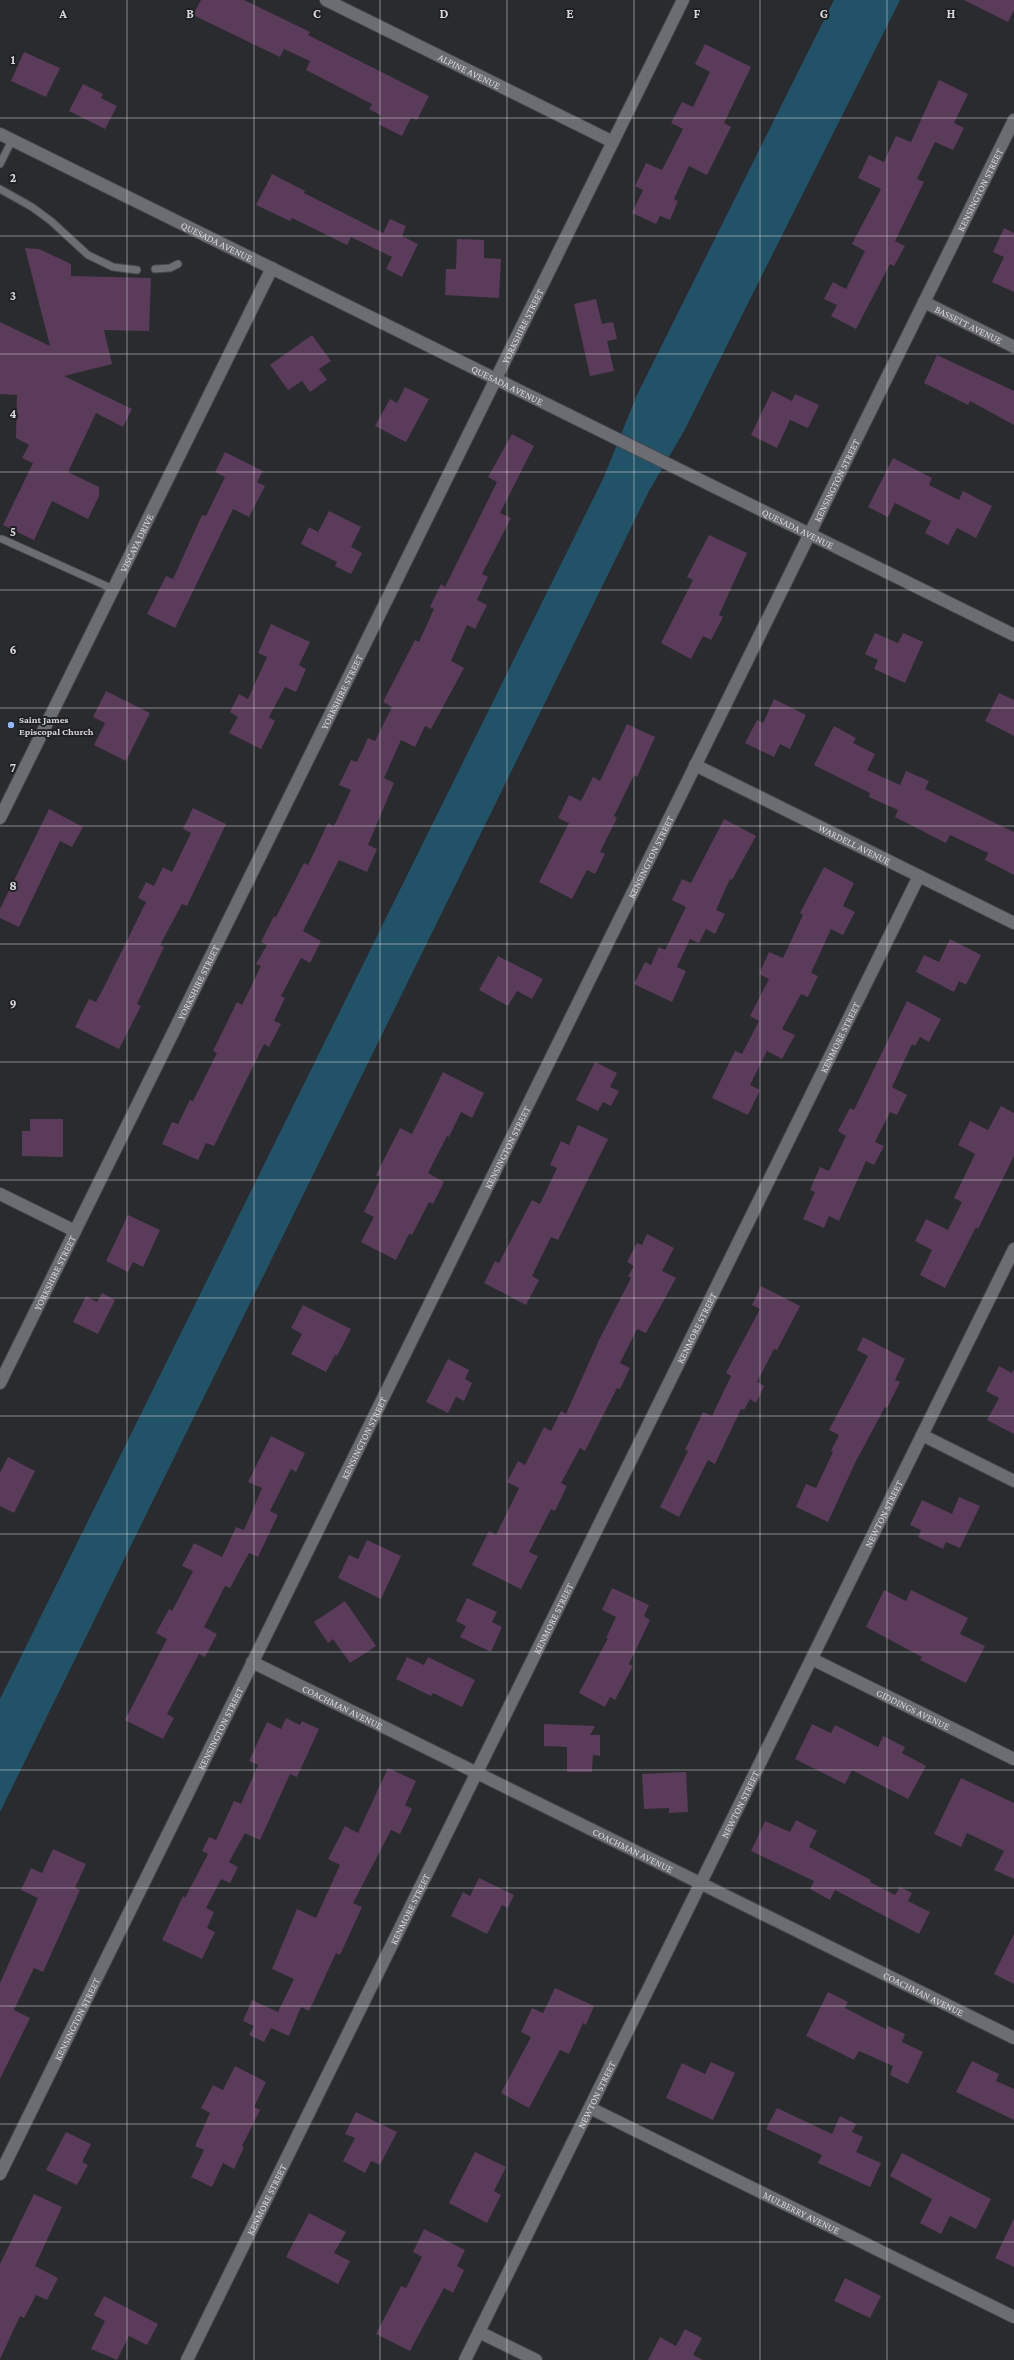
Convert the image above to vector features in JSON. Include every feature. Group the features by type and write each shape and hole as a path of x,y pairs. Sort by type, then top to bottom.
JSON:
{"street":[{"name":"ALPINE AVENUE","path":"326,0 613,142"},
{"name":"YORKSHIRE STREET","path":"0,1383 683,0"},
{"name":"KENSINGTON STREET","path":"0,2174 1014,120"},
{"name":"QUESADA AVENUE","path":"0,134 1014,635"},
{"name":"VISCAYA DRIVE","path":"0,818 272,268"},
{"name":"BASSETT AVENUE","path":"924,302 1014,347"},
{"name":"WARDELL AVENUE","path":"695,765 1014,923"},
{"name":"KENMORE STREET","path":"187,2360 920,876"},
{"path":"0,1194 75,1231"},
{"name":"NEWTON STREET","path":"465,2360 1014,1249"},
{"path":"922,1435 1014,1480"},
{"name":"GIDDINGS AVENUE","path":"812,1659 1014,1759"},
{"name":"COACHMAN AVENUE","path":"252,1662 1014,2038"},
{"name":"MULBERRY AVENUE","path":"590,2108 1014,2317"},
{"path":"479,2332 536,2360"}],"lane":[{"path":"0,164 12,140"},
{"path":"0,189 32,207 51,221 88,255 112,267 137,270"},
{"path":"155,269 170,268 178,264"},
{"path":"2,539 113,589"}],"water":[{"path":"834,0 900,0 684,431 649,491 0,1812 0,1699 603,479 637,395"}],"building":[{"path":"201,0 244,0 310,32 308,35 429,96 417,120 411,118 402,136 378,124 382,116 369,109 372,104 306,70 310,61 284,49 280,57 193,15"},
{"path":"964,0 1014,0 1014,10 1008,22"},
{"path":"705,44 751,67 724,123 731,127 707,175 689,166 674,199 678,201 670,220 660,216 656,224 632,213 643,190 635,186 646,163 662,170 683,129 671,123 682,102 693,107 710,72 695,64"},
{"path":"24,52 60,68 46,97 11,81"},
{"path":"939,80 968,94 954,123 964,128 953,150 935,142 917,179 924,182 895,241 905,246 894,266 890,264 856,329 831,316 837,305 824,299 833,282 846,289 865,251 852,244 881,189 858,178 869,155 884,162 896,136 911,142"},
{"path":"83,84 103,94 101,98 117,106 105,129 69,111"},
{"path":"272,174 305,191 304,193 383,233 390,219 406,226 402,236 418,244 402,277 386,269 392,257 351,237 347,245 292,218 290,221 256,205"},
{"path":"1004,228 1014,233 1014,292 992,282 1004,257 993,252"},
{"path":"457,239 484,240 484,258 501,259 499,298 445,295 446,269 456,269"},
{"path":"25,248 39,249 71,264 71,276 151,278 149,331 104,330 112,364 64,376 132,409 123,427 96,413 68,472 99,487 99,496 88,519 52,501 34,540 3,525 33,463 22,458 29,445 16,438 17,395 0,394 0,322 50,346"},
{"path":"596,299 602,324 613,322 617,339 607,341 614,371 590,376 574,304"},
{"path":"312,335 331,361 319,369 327,380 310,392 302,381 288,390 270,365"},
{"path":"937,355 1014,391 1014,425 970,401 968,405 924,383"},
{"path":"405,387 429,399 406,442 375,426 390,399 397,403"},
{"path":"772,391 792,401 795,394 819,405 808,428 790,420 777,448 751,435"},
{"path":"512,434 534,446 500,513 511,518 482,574 488,577 477,600 487,605 475,629 467,625 451,661 464,668 431,729 425,726 415,747 401,740 384,778 394,783 368,845 377,849 367,872 339,860 303,931 321,941 310,963 301,958 281,996 285,998 274,1021 281,1024 269,1047 264,1044 214,1146 206,1143 198,1160 162,1144 172,1122 178,1124 190,1100 193,1101 217,1053 213,1051 237,1002 242,1005 261,966 256,964 267,945 261,942 274,916 276,917 304,863 308,865 328,823 334,826 351,790 339,785 351,760 357,762 368,738 375,741 392,707 383,702 415,640 419,642 434,609 430,607 441,584 445,587 497,482 488,477"},
{"path":"225,452 263,471 257,482 265,486 249,517 233,509 175,628 147,614 166,576 173,579 202,515 206,516 225,477 215,472"},
{"path":"893,458 932,478 929,485 959,500 963,491 992,506 976,538 957,528 948,545 925,533 931,521 895,503 888,517 868,507"},
{"path":"329,511 361,527 351,547 362,553 351,574 335,566 337,562 301,544 309,527 318,532"},
{"path":"709,535 747,553 719,615 723,617 711,640 703,636 691,659 661,643 693,580 687,577"},
{"path":"271,624 310,642 299,665 306,669 296,692 285,687 269,717 275,721 261,749 229,733 238,717 230,712 239,694 248,699 267,657 258,653"},
{"path":"875,633 898,643 903,633 923,642 905,683 874,669 878,660 865,654"},
{"path":"106,691 150,713 126,761 94,745 105,723 93,717"},
{"path":"999,693 1014,700 1014,736 985,721"},
{"path":"774,699 806,715 790,749 780,744 774,757 745,743 757,720 763,723"},
{"path":"627,724 655,737 637,777 634,775 614,816 617,818 600,852 605,854 595,874 587,870 572,899 539,882 569,823 558,818 569,795 581,801 593,777 600,781"},
{"path":"834,726 856,738 853,743 875,754 867,770 900,785 906,771 929,781 925,789 1014,832 1014,875 985,860 988,853 950,835 946,843 895,817 898,810 869,797 870,793 814,765"},
{"path":"193,808 226,824 187,906 182,904 160,945 164,947 137,1004 141,1006 119,1049 75,1027 89,999 96,1002 146,902 138,898 146,882 154,886 163,867 172,872 191,833 183,829"},
{"path":"49,809 83,827 72,847 60,841 19,927 0,918 0,909"},
{"path":"724,819 756,836 732,880 730,879 716,910 725,914 715,934 706,929 699,943 690,939 677,967 686,971 672,1002 634,984 645,962 651,965 659,947 665,950 686,907 672,900 682,879 691,883"},
{"path":"824,867 854,883 843,906 855,912 843,935 831,929 811,973 818,976 808,997 801,994 782,1029 795,1035 782,1059 767,1051 750,1085 760,1090 748,1115 712,1098 735,1051 742,1054 759,1021 750,1016 769,979 759,974 769,952 783,958 803,915 800,913"},
{"path":"950,939 981,955 966,985 959,981 954,992 916,972 924,955 939,962"},
{"path":"498,956 543,979 532,999 517,991 508,1006 479,990"},
{"path":"907,1001 941,1019 929,1042 920,1037 915,1046 912,1044 892,1087 907,1095 897,1115 890,1112 875,1142 884,1146 874,1165 866,1161 839,1221 829,1216 824,1228 803,1219 815,1192 810,1190 820,1167 829,1171 846,1136 838,1131 850,1108 854,1110"},
{"path":"595,1062 617,1073 610,1087 619,1091 611,1106 603,1102 598,1111 576,1100"},
{"path":"443,1072 484,1093 472,1118 461,1112 449,1137 447,1136 428,1173 444,1182 433,1204 429,1202 412,1235 409,1234 396,1260 361,1242 374,1217 364,1212 381,1177 376,1175 400,1128 412,1134"},
{"path":"1001,1106 1014,1113 1014,1156 978,1229 976,1227 945,1288 920,1275 932,1250 915,1241 926,1219 948,1230 962,1202 954,1198 975,1154 958,1145 970,1121 988,1130"},
{"path":"30,1119 63,1119 63,1157 22,1156 22,1131 30,1131"},
{"path":"578,1125 608,1139 558,1240 551,1237 532,1276 539,1280 526,1305 484,1283 495,1261 499,1263 532,1200 540,1204 557,1168 550,1165 561,1141 569,1145"},
{"path":"128,1215 160,1230 143,1267 133,1262 128,1272 106,1261"},
{"path":"647,1234 674,1248 662,1271 676,1278 646,1333 637,1329 620,1363 630,1368 620,1389 617,1388 585,1451 580,1448 561,1483 567,1486 555,1511 551,1509 529,1552 538,1556 521,1589 472,1565 489,1531 496,1535 519,1488 507,1482 518,1461 525,1465 544,1427 551,1431 561,1411 566,1414 599,1340 631,1278 628,1276 634,1266 627,1262 637,1243 642,1245"},
{"path":"761,1286 800,1306 777,1350 774,1349 757,1382 764,1386 756,1403 750,1399 744,1410 741,1409 715,1464 708,1460 679,1517 660,1507 688,1451 685,1450 703,1412 712,1416 731,1376 726,1373 760,1309 752,1305"},
{"path":"102,1293 115,1300 98,1334 73,1322 86,1296 97,1302"},
{"path":"303,1305 351,1329 337,1356 335,1355 326,1372 291,1354 302,1334 291,1328"},
{"path":"863,1337 905,1359 895,1380 900,1382 887,1408 885,1407 855,1463 828,1522 796,1507 806,1484 816,1488 833,1452 831,1451 839,1435 829,1430 868,1356 857,1350"},
{"path":"448,1359 469,1370 465,1379 472,1383 464,1401 456,1397 448,1413 426,1402"},
{"path":"999,1366 1012,1373 1014,1369 1014,1434 987,1420 999,1398 986,1391"},
{"path":"271,1436 305,1453 296,1472 291,1469 270,1511 278,1515 258,1557 249,1553 230,1588 225,1586 204,1627 217,1634 205,1657 199,1654 167,1714 174,1718 163,1739 125,1720 167,1639 156,1633 169,1609 172,1611 193,1571 182,1566 194,1543 222,1557 236,1527 244,1530 262,1488 248,1482"},
{"path":"8,1457 35,1471 14,1513 0,1506 0,1473"},
{"path":"959,1497 980,1506 960,1548 946,1542 943,1549 918,1537 921,1530 910,1525 922,1500 952,1514"},
{"path":"367,1540 401,1556 381,1599 338,1578 349,1555 358,1559"},
{"path":"612,1588 649,1605 644,1616 650,1620 629,1664 633,1666 615,1700 610,1697 605,1707 579,1693 608,1638 606,1638 616,1617 602,1610"},
{"path":"884,1590 906,1601 911,1590 968,1618 960,1634 985,1646 966,1683 920,1660 922,1657 866,1627"},
{"path":"467,1598 497,1612 492,1622 502,1627 491,1652 460,1637 466,1626 456,1621"},
{"path":"345,1601 376,1646 350,1663 333,1639 328,1643 314,1622"},
{"path":"407,1657 424,1665 428,1657 475,1680 462,1707 433,1693 431,1696 396,1679"},
{"path":"286,1718 300,1725 302,1721 319,1729 297,1777 290,1774 260,1840 245,1833 229,1862 238,1867 230,1883 221,1879 206,1908 214,1912 207,1928 215,1932 202,1959 162,1940 183,1896 185,1898 208,1854 202,1851 209,1837 216,1840 234,1801 241,1804 258,1765 249,1761 267,1722 281,1729"},
{"path":"544,1724 595,1726 590,1735 600,1735 600,1756 593,1755 592,1772 567,1772 567,1747 544,1746"},
{"path":"812,1724 831,1733 835,1725 878,1747 883,1736 905,1747 902,1753 926,1766 908,1799 852,1770 845,1784 795,1759"},
{"path":"388,1768 416,1781 405,1805 412,1809 400,1834 391,1830 353,1903 362,1907 340,1955 336,1953 309,2011 301,2007 289,2036 271,2028 264,2042 249,2035 254,2026 243,2021 252,2000 278,2012 294,1979 272,1969 297,1909 316,1918 340,1865 328,1859 345,1826 358,1833"},
{"path":"686,1772 688,1812 669,1813 669,1808 644,1809 642,1774"},
{"path":"961,1778 1014,1803 1014,1879 994,1870 1004,1851 967,1833 961,1847 934,1834"},
{"path":"796,1820 817,1831 809,1847 871,1880 870,1882 895,1895 900,1887 912,1893 908,1901 930,1912 919,1934 835,1890 830,1900 810,1889 814,1881 751,1851 765,1821 790,1832"},
{"path":"53,1849 86,1864 75,1888 80,1890 43,1972 34,1968 14,2010 30,2018 0,2079 0,1983 38,1898 21,1890 31,1868 42,1873"},
{"path":"479,1878 514,1895 508,1908 502,1905 487,1934 451,1916 463,1892 470,1896"},
{"path":"1014,1934 1014,1984 994,1974"},
{"path":"555,1988 594,2006 586,2025 583,2023 569,2054 560,2050 529,2108 501,2093 531,2037 521,2032 532,2008 543,2013"},
{"path":"828,1992 848,2002 845,2008 886,2029 888,2026 905,2034 902,2042 923,2052 908,2084 890,2075 893,2066 859,2051 854,2060 806,2036"},
{"path":"972,2061 999,2074 996,2081 1014,2089 1014,2120 956,2092"},
{"path":"711,2062 735,2073 713,2120 666,2098 682,2063 705,2074"},
{"path":"235,2066 266,2082 254,2107 260,2110 242,2146 244,2147 234,2169 223,2163 212,2187 191,2177 204,2150 195,2146 210,2113 201,2108 213,2085 223,2090"},
{"path":"777,2108 832,2134 840,2116 856,2124 852,2132 863,2137 856,2152 881,2163 870,2187 818,2163 822,2155 766,2129"},
{"path":"356,2112 397,2132 380,2165 371,2161 365,2173 343,2161 355,2138 345,2134"},
{"path":"66,2132 91,2144 82,2162 88,2165 77,2185 46,2170"},
{"path":"475,2152 506,2167 494,2191 501,2195 487,2223 449,2203"},
{"path":"902,2153 991,2199 976,2229 950,2216 941,2234 920,2223 932,2199 890,2176"},
{"path":"34,2194 62,2207 35,2266 58,2278 47,2300 36,2295 24,2318 20,2316 0,2359 0,2264"},
{"path":"309,2213 346,2232 334,2253 350,2261 338,2284 286,2257"},
{"path":"1014,2218 1014,2267 995,2258"},
{"path":"424,2229 465,2250 457,2266 464,2270 453,2293 444,2288 410,2351 376,2334 401,2286 406,2288 422,2257 413,2252"},
{"path":"845,2278 881,2296 870,2318 834,2301"},
{"path":"104,2296 158,2324 147,2345 129,2336 117,2360 91,2349 105,2321 94,2315"},
{"path":"685,2329 702,2338 693,2355 703,2360 648,2360 660,2337 676,2346"}],"place":[{"name":"Saint James Episcopal Church","path":"11,725"}]}
